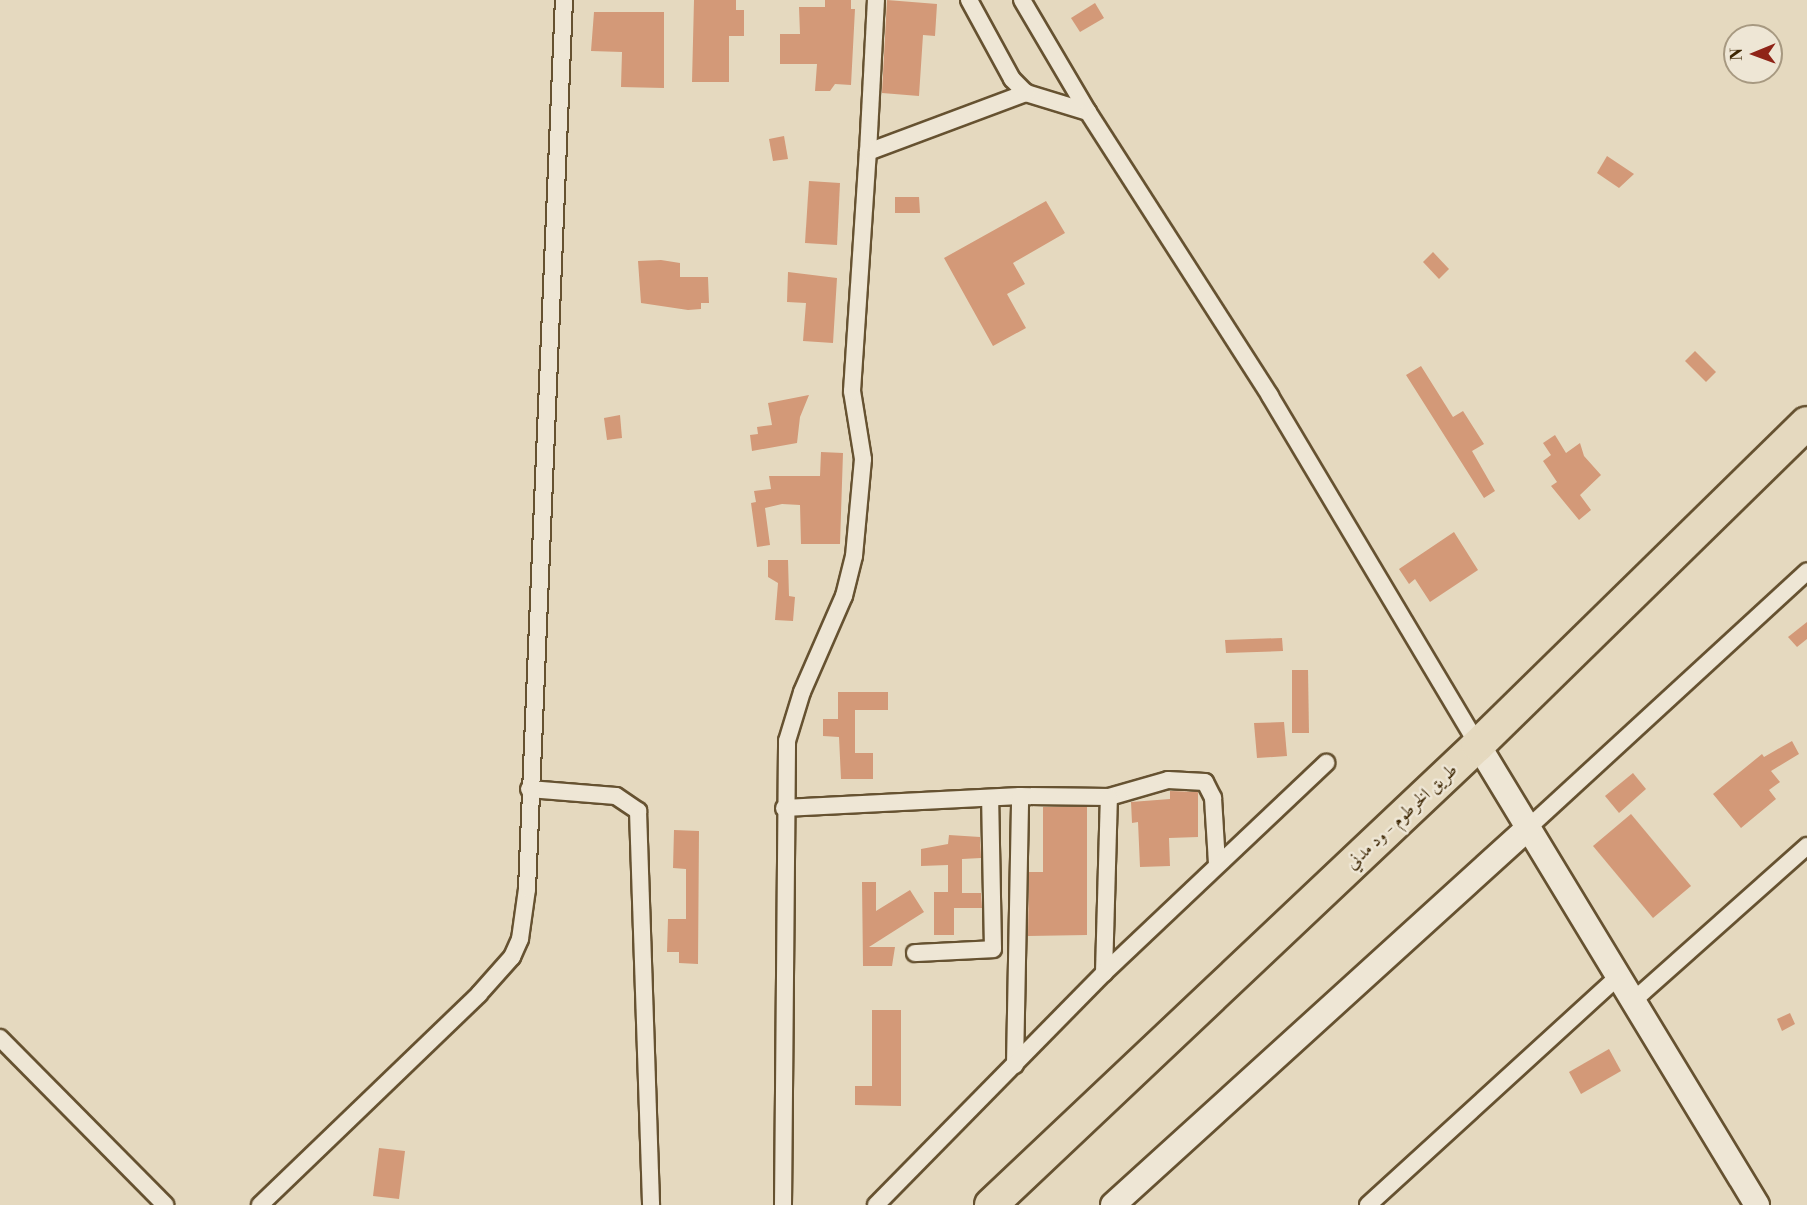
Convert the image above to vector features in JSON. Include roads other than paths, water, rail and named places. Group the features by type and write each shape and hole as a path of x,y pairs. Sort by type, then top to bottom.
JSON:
{"highway":[{"name":"طريق الخرطوم - ود مدني","path":"991,1205 1478,745 1807,423"}],"street":[{"path":"260,1205 512,957 524,921 564,0"},
{"path":"783,1205 784,808 790,725 839,609 854,556 863,459 852,391 876,0"},
{"path":"969,0 1012,79 1026,93 1088,112"},
{"path":"1022,0 1088,112 1270,396 1757,1205"},
{"path":"868,152 1026,93"},
{"path":"1113,1205 1805,577"},
{"path":"876,1205 1104,973 1217,863 1326,763"},
{"path":"784,808 1020,796 1109,797 1168,780 1205,782 1213,798 1217,863"},
{"path":"529,789 616,796 638,811 651,1205"},
{"path":"1015,1065 1020,796"},
{"path":"1104,973 1109,797"},
{"path":"915,953 993,949 990,799"},
{"path":"1633,1001 1807,846"},
{"path":"1368,1205 1618,977"},
{"path":"0,1038 165,1205"}]}
